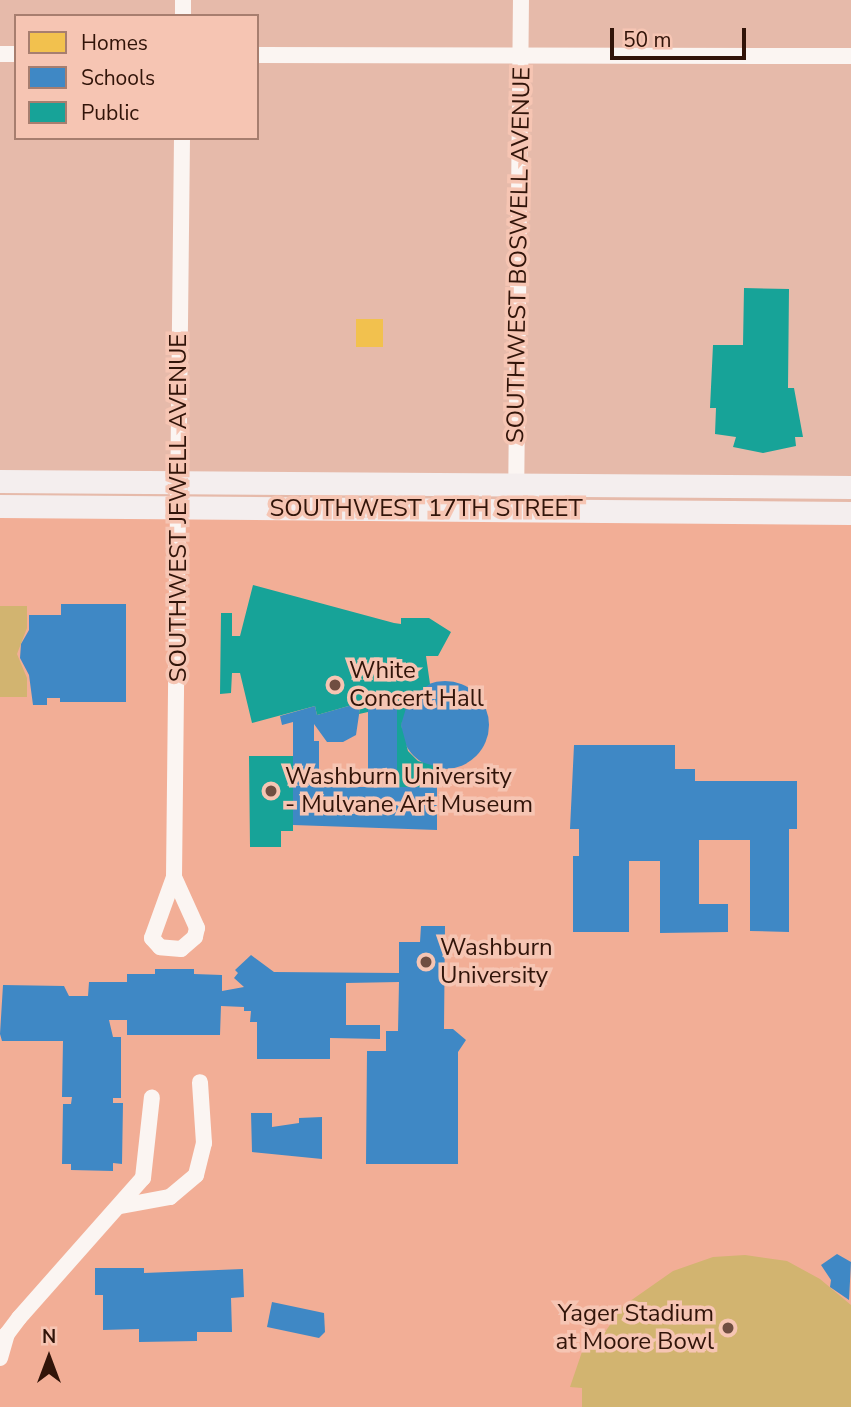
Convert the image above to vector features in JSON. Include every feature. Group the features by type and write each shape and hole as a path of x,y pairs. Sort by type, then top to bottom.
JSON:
{"main road":[{"name":"SOUTHWEST 17TH STREET","path":"0,481 851,487"},
{"name":"SOUTHWEST 17TH STREET","path":"0,506 851,513"}],"street":[{"name":"SOUTHWEST BOSWELL AVENUE","path":"516,509 521,0"},
{"path":"259,55 851,56"},
{"name":"SOUTHWEST JEWELL AVENUE","path":"174,877 182,140"},
{"path":"121,1206 170,1197 195,1175 204,1143 200,1082"},
{"path":"0,1358 7,1334 19,1318 53,1285 90,1234 121,1206 147,1170 152,1097"}],"shaded area":[{"name":"Washburn University","path":"0,512 851,512 851,1407 0,1407"},
{"path":"0,606 27,606 27,628 17,654 27,678 27,697 0,697"},
{"name":"Yager Stadium at Moore Bowl","path":"745,1255 787,1261 820,1279 851,1305 851,1407 582,1407 582,1388 570,1387 586,1340 596,1345 623,1306 673,1271 713,1257"}],"building: Homes":[{"path":"356,319 383,319 383,347 356,347"}],"building: Schools":[{"path":"61,604 126,604 126,702 60,702 60,698 47,698 47,705 33,705 29,675 20,658 21,644 29,630 29,615 61,615"},
{"path":"445,681 462,685 476,694 485,708 489,725 485,742 476,756 462,765 445,769 428,765 414,756 405,742 401,725 405,708 414,694 428,685"},
{"path":"368,695 397,696 397,787 437,787 437,830 293,825 293,722 282,725 280,716 315,706 317,715 352,705 360,708 356,735 343,742 327,742 314,724 314,741 319,741 319,787 368,787"},
{"path":"574,745 675,745 675,769 695,769 695,781 797,781 797,829 789,829 789,932 750,931 750,840 699,840 699,904 728,904 728,932 660,933 660,861 629,861 629,932 573,932 573,856 579,856 579,829 570,829"},
{"path":"421,926 445,926 444,1029 453,1029 466,1040 458,1052 458,1164 366,1164 367,1051 386,1051 386,1031 398,1031 399,982 346,983 346,1025 380,1025 380,1039 330,1038 330,1059 257,1059 257,1022 250,1022 251,1011 244,1011 244,1007 221,1006 220,1035 127,1035 127,1020 109,1020 113,1037 121,1037 121,1098 113,1098 113,1103 123,1103 122,1164 113,1163 113,1171 71,1170 71,1164 62,1164 63,1104 71,1104 72,1097 62,1097 63,1041 2,1041 0,1034 3,985 64,986 69,996 88,996 89,982 127,982 127,974 155,974 155,969 194,969 194,974 222,975 222,991 244,987 234,978 238,973 235,970 251,955 274,972 399,973 399,942 420,942"},
{"path":"251,1113 272,1113 272,1127 299,1123 299,1118 322,1117 322,1159 252,1152"},
{"path":"837,1254 851,1262 849,1300 830,1287 831,1280 821,1265"},
{"path":"95,1268 144,1268 144,1273 243,1269 244,1297 231,1298 232,1332 197,1332 197,1341 139,1342 139,1329 103,1330 103,1295 95,1295"},
{"path":"272,1302 324,1313 325,1332 319,1338 267,1327"}],"building: Public":[{"path":"744,288 789,289 788,388 794,388 803,437 795,437 796,446 763,453 733,447 736,437 715,434 716,408 710,408 713,345 743,345"},
{"name":"White Concert Hall","path":"253,585 394,623 401,624 401,618 429,618 451,632 438,656 426,656 430,684 409,698 401,725 408,751 418,761 438,767 432,783 441,787 397,787 397,696 368,695 368,712 359,714 360,708 352,705 317,715 315,706 252,723 240,673 232,673 231,693 220,694 221,613 232,613 232,636 240,636"},
{"name":"Washburn University - Mulvane Art Museum","path":"249,756 293,756 293,831 281,831 281,847 250,847"}],"place":[{"name":"White Concert Hall","path":"335,685"},
{"name":"Washburn University - Mulvane Art Museum","path":"271,791"},
{"name":"Washburn University","path":"426,962"},
{"name":"Yager Stadium at Moore Bowl","path":"728,1328"}]}
